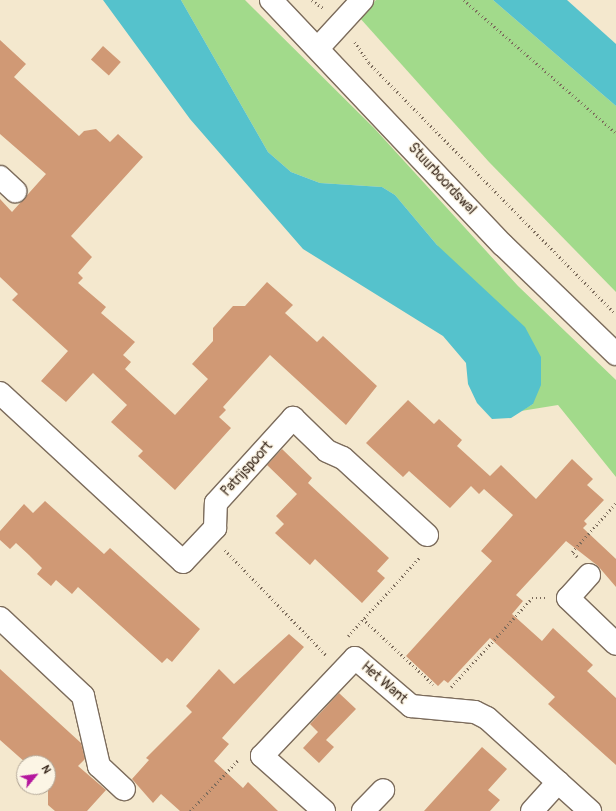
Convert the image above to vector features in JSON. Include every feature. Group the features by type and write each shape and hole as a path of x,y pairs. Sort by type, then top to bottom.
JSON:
{"street":[{"name":"Stuurboordswal","path":"271,0 319,47 503,245 616,354"},
{"path":"319,47 362,0"},
{"name":"Patrijspoort","path":"0,393 183,562 215,528 216,503 292,418 327,451 344,458 427,535"},
{"path":"588,575 568,598 616,644"},
{"path":"0,618 84,696 99,766 124,789"},
{"name":"Het Want","path":"262,756 335,660 355,658 406,703 422,709 444,702 475,712 487,718 590,811"},
{"path":"262,756 324,811"},
{"path":"532,811 558,782"},
{"path":"363,811 383,790"}],"path":[{"name":"Stuurboordswal","path":"312,0 342,23 369,63 616,314"},
{"path":"464,0 616,133"},
{"path":"588,575 572,552 616,503"},
{"path":"208,535 261,584 335,660"},
{"path":"343,641 424,553 427,535"},
{"path":"363,620 444,702 532,598 568,598"},
{"path":"190,811 242,755 262,756"}],"green space":[{"path":"181,0 245,0 374,128 518,286 616,380 616,477 558,405 521,411 533,404 437,245 395,195 382,187 320,183 291,172 268,152"},
{"path":"376,0 493,0 616,106 616,292 489,162 359,17"}],"water":[{"path":"103,0 181,0 268,152 291,172 320,183 382,187 395,195 437,245 525,327 541,357 541,385 533,404 511,418 492,419 477,403 468,384 466,363 443,336 303,249 190,119"},
{"path":"493,0 567,0 616,44 616,106"}],"building":[{"path":"0,40 26,64 14,77 79,136 84,131 96,129 110,142 118,134 143,157 71,236 92,257 78,273 83,278 78,283 106,307 101,313 135,342 123,355 131,362 125,369 175,415 208,379 192,364 213,341 213,328 233,306 245,306 267,282 293,305 285,313 317,342 323,336 377,386 346,425 270,355 223,407 226,410 219,417 231,428 175,490 138,456 143,451 111,422 127,405 93,373 66,402 41,381 68,351 12,300 18,294 0,277 0,199 12,212 46,174 0,134"},
{"path":"103,46 121,62 109,75 91,59"},
{"path":"408,400 434,424 439,419 462,440 457,446 490,476 501,465 536,499 572,459 593,479 587,485 604,500 584,521 587,524 583,528 616,559 616,587 598,566 566,541 516,595 523,601 512,614 542,641 553,628 593,665 587,671 616,698 616,765 548,704 555,697 490,638 448,683 444,680 438,686 406,656 492,561 481,551 513,515 484,489 479,494 471,486 450,508 409,471 403,477 366,443"},
{"path":"282,449 312,478 308,483 389,558 377,571 385,578 362,603 315,559 310,565 275,533 284,524 276,516 297,494 267,465"},
{"path":"45,501 104,554 110,548 200,629 172,662 167,658 162,663 78,587 72,594 56,580 51,586 37,574 42,568 16,543 10,549 0,540 0,531 24,504 33,513"},
{"path":"289,634 304,647 222,738 229,744 214,761 243,788 248,782 278,811 180,811 161,794 153,803 132,779 149,760 146,758 192,712 186,706 219,669 234,684"},
{"path":"0,669 81,743 85,759 78,766 106,790 87,811 55,811 48,805 48,795 56,795 56,755 17,755 0,740"},
{"path":"339,693 356,709 326,740 334,747 319,763 303,748 318,732 310,724"},
{"path":"482,747 507,769 488,790 500,800 490,811 424,811"}]}
